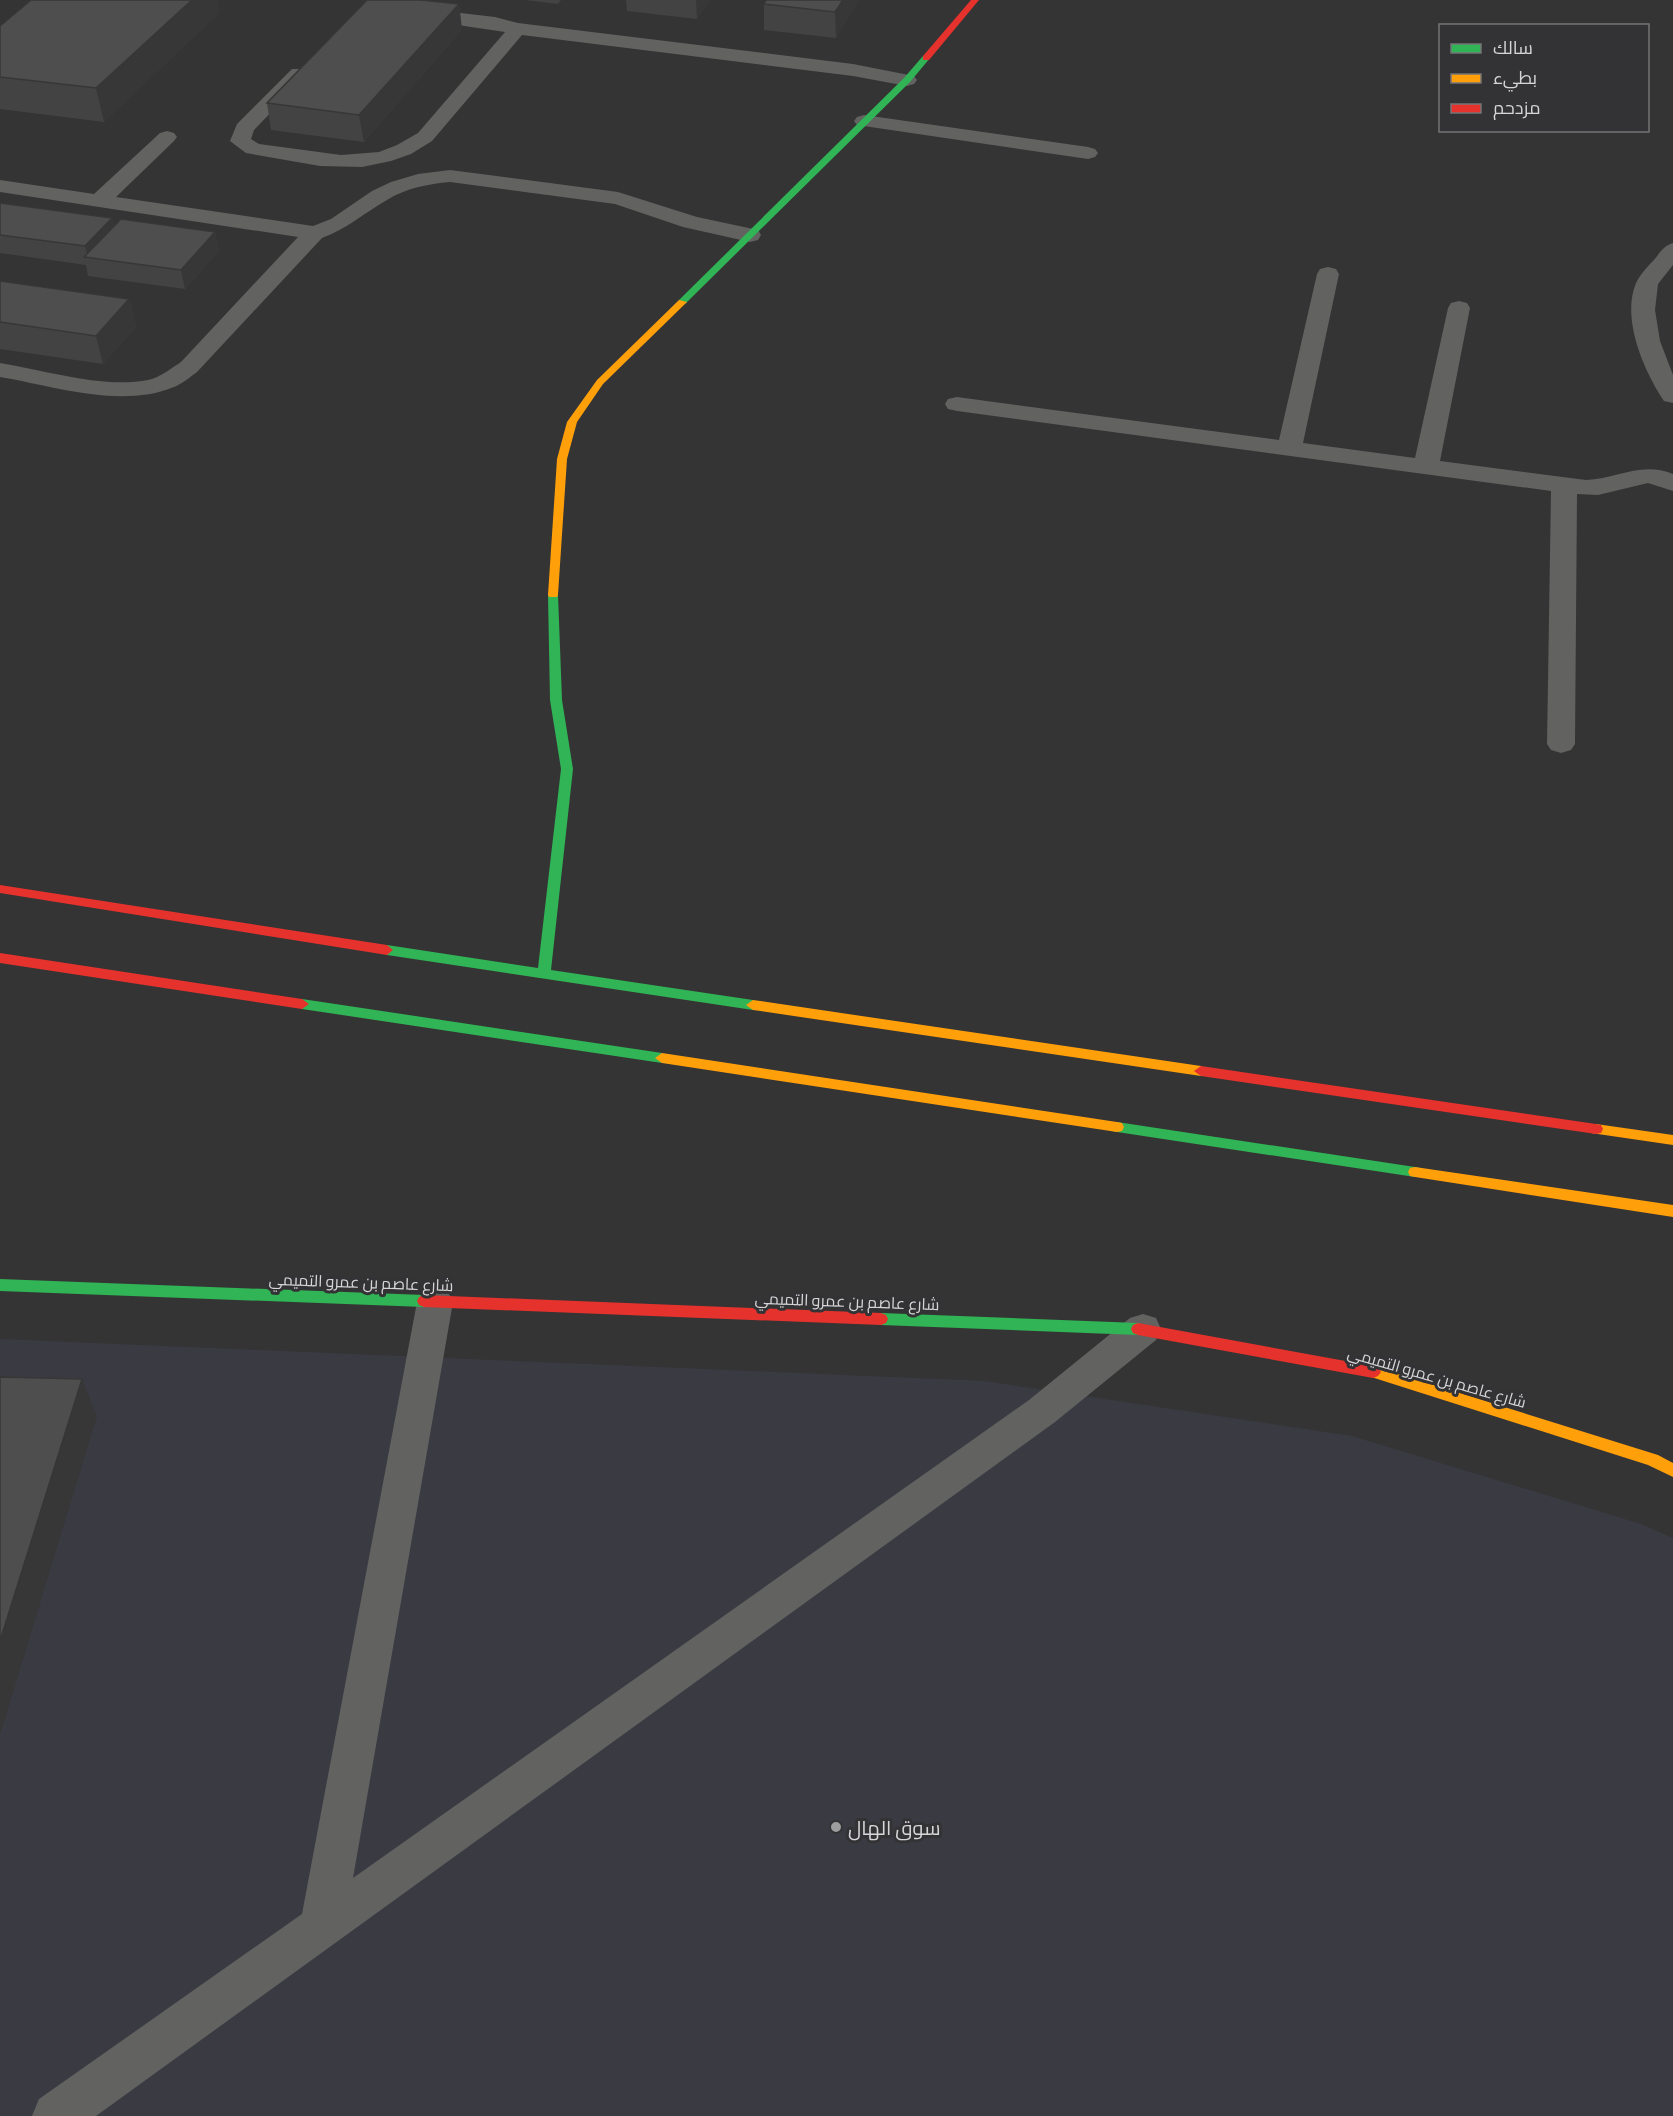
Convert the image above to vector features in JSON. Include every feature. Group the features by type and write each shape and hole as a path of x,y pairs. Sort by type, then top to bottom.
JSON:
{"main road":[{"path":"544,974 567,769 556,700 552,616 561,459 572,422 600,382 908,80 975,0"},
{"path":"0,889 544,974 1673,1140"},
{"path":"0,958 1673,1211"},
{"name":"شارع عاصم بن عمرو التميمي","path":"0,1285 1143,1329 1367,1370 1652,1460 1673,1470"}],"street":[{"path":"403,6 517,29 853,70 908,80"},
{"path":"403,6 751,39"},
{"path":"309,62 244,128 240,141 253,149 351,163 377,160 410,148 425,137 517,29"},
{"path":"903,57 925,61"},
{"path":"864,122 1088,153"},
{"path":"99,201 167,137"},
{"path":"0,186 314,233 336,226 370,201 394,188 422,178 450,176 618,198 691,222 750,235"},
{"path":"0,370 120,389 142,388 165,383 189,367 314,233"},
{"path":"1673,250 1646,285 1644,300 1648,343 1656,365 1673,396"},
{"path":"1289,448 1328,274"},
{"path":"1426,467 1459,308"},
{"path":"957,404 1564,485 1603,488 1628,477 1639,475 1651,475 1673,483"},
{"path":"1561,744 1564,485"},
{"path":"322,1925 435,1302"},
{"path":"79,2109 322,1925 1042,1410 1143,1329"}],"shaded area":[{"name":"سوق الهال","path":"0,1339 984,1381 1352,1436 1641,1524 1673,1538 1673,2116 0,2116"}],"building":[{"path":"31,0 192,0 96,88 0,77 0,26"},
{"path":"367,0 421,0 459,4 359,115 267,103"},
{"path":"766,0 843,0 835,12 764,4"},
{"path":"0,203 112,218 85,246 0,235"},
{"path":"121,219 215,232 181,270 84,257"},
{"path":"0,281 129,299 96,336 0,322"},
{"path":"0,1377 82,1379 0,1641"}],"traffic: fast":[{"path":"682,302 907,80 926,58"},
{"path":"544,974 567,769 556,700 553,595"},
{"path":"387,950 753,1005"},
{"path":"302,1004 662,1058"},
{"path":"1117,1127 1415,1172"},
{"path":"0,1285 424,1301"},
{"path":"881,1319 1138,1329"}],"traffic: slow":[{"path":"553,595 562,459 572,422 600,382 682,302"},
{"path":"753,1005 1201,1071"},
{"path":"662,1058 1117,1127"},
{"path":"1596,1129 1673,1140"},
{"path":"1415,1172 1673,1211"},
{"path":"1373,1372 1652,1460 1673,1470"}],"traffic: jam":[{"path":"926,58 975,0"},
{"path":"0,889 387,950"},
{"path":"0,958 302,1004"},
{"path":"1201,1071 1596,1129"},
{"path":"424,1301 881,1319"},
{"path":"1138,1329 1373,1372"}],"place":[{"name":"سوق الهال","path":"836,1827"}]}
